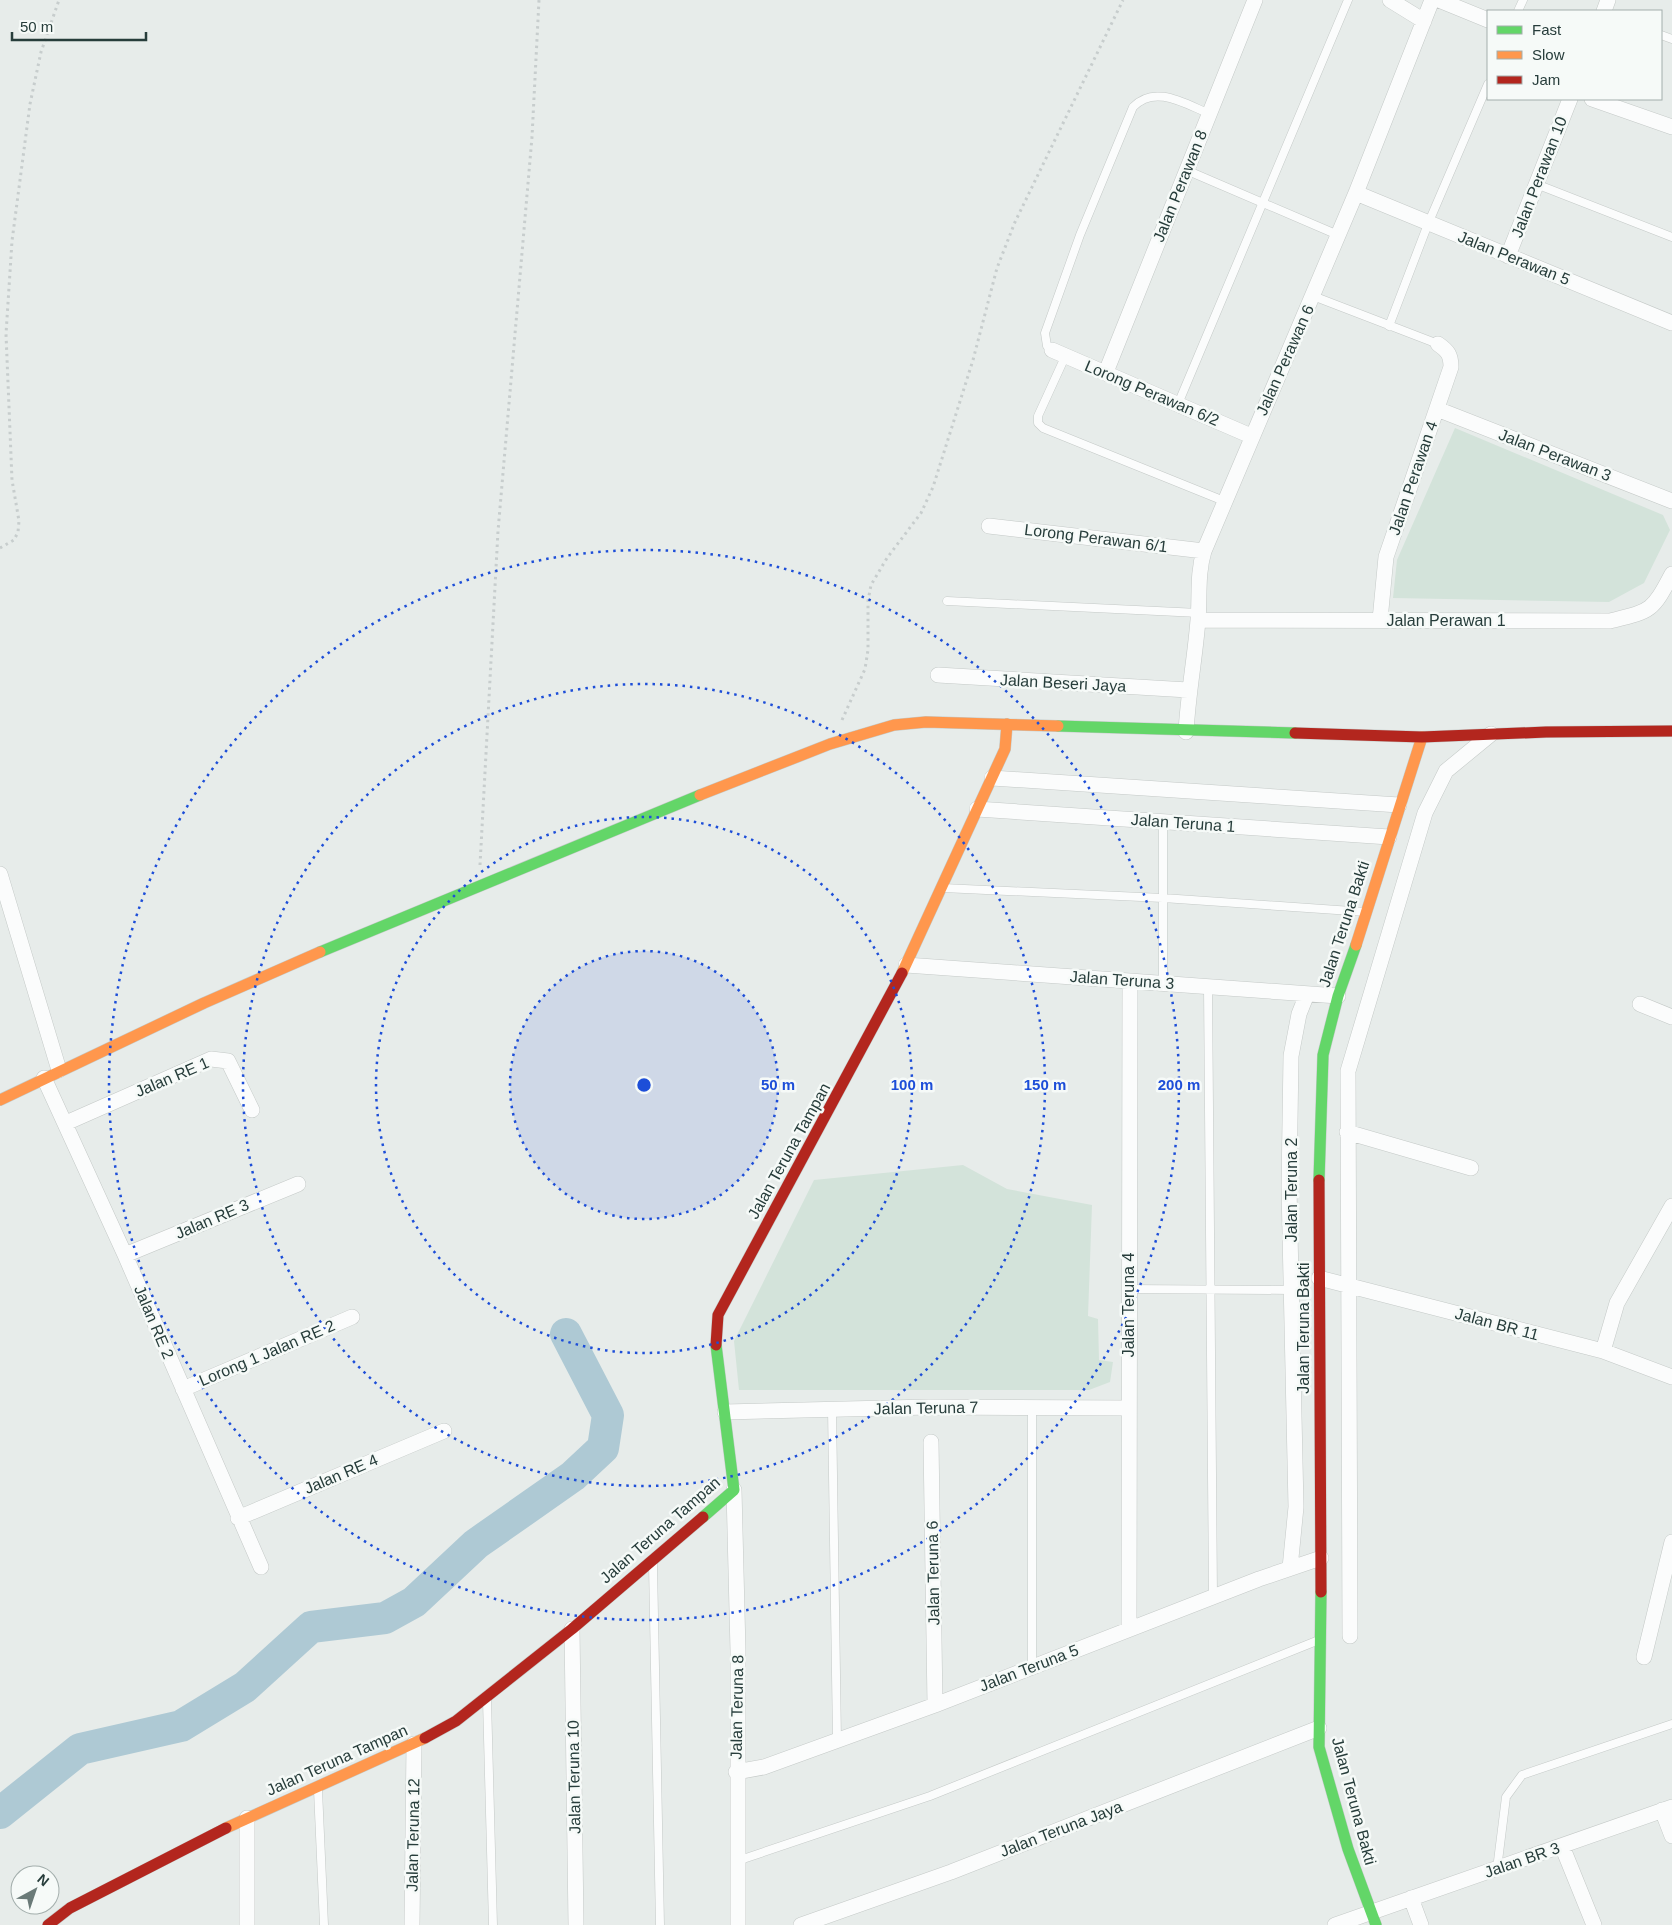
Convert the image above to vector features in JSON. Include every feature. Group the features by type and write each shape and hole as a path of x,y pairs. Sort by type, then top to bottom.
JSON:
{"street":[{"name":"Jalan Perawan 8","path":"1106,372 1255,0"},
{"path":"1390,0 1424,21"},
{"name":"Jalan Perawan 6","path":"1186,732 1188,690 1198,617 1200,564 1204,551 1251,436 1356,193 1432,0"},
{"path":"1439,0 1487,20"},
{"name":"Jalan Perawan 10","path":"1508,256 1570,100"},
{"path":"1595,100 1672,127"},
{"name":"Jalan Perawan 5","path":"1356,193 1672,323"},
{"name":"Jalan Perawan 4","path":"1380,620 1386,557 1451,367 1451,358 1447,350 1438,344"},
{"name":"Lorong Perawan 6/2","path":"1058,354 1106,372 1251,436"},
{"name":"Jalan Perawan 3","path":"1438,409 1672,501"},
{"name":"Lorong Perawan 6/1","path":"989,526 1204,551"},
{"name":"Jalan Perawan 1","path":"1198,617 1610,621 1647,612 1660,597 1672,574"},
{"name":"Jalan Beseri Jaya","path":"938,675 1188,690"},
{"path":"0,1100 59,1070 315,954 609,831 830,744 861,733 894,725 926,722 1186,732 1422,738 1491,734 1672,731"},
{"name":"Jalan Teruna Tampan","path":"48,1925 70,1908 122,1880 247,1818 414,1744 456,1721 572,1629 734,1490 716,1352 718,1315 906,965 1006,749 1007,724"},
{"path":"1350,1636 1348,1071 1425,813 1446,771 1491,734"},
{"name":"Jalan Teruna Bakti","path":"1374,1918 1348,1849 1319,1747 1321,1558 1319,1142 1323,1055 1338,996 1422,738"},
{"path":"992,778 1399,805"},
{"name":"Jalan Teruna 1","path":"977,809 1389,837"},
{"path":"0,874 59,1070"},
{"name":"Jalan Teruna 3","path":"906,965 1338,996"},
{"name":"Jalan Teruna 4","path":"1129,1629 1128,1289 1130,981"},
{"name":"Jalan Teruna 2","path":"1290,1568 1296,1506 1290,1187 1291,1056 1299,1014 1307,994"},
{"path":"1640,1004 1672,1016"},
{"name":"Jalan RE 1","path":"66,1123 211,1059 228,1061 252,1110"},
{"name":"Jalan RE 2","path":"44,1078 125,1255 238,1518 261,1567"},
{"path":"1347,1132 1471,1168"},
{"name":"Jalan RE 3","path":"125,1255 298,1184"},
{"path":"1602,1351 1617,1303 1671,1209"},
{"name":"Jalan BR 11","path":"1320,1278 1602,1351 1672,1377"},
{"name":"Lorong 1 Jalan RE 2","path":"183,1389 352,1317"},
{"name":"Jalan Teruna 7","path":"725,1412 1128,1408"},
{"name":"Jalan RE 4","path":"238,1518 444,1431"},
{"name":"Jalan Teruna 6","path":"931,1442 935,1705"},
{"name":"Jalan Teruna 8","path":"734,1490 738,1651 736,1772 738,1925"},
{"path":"1644,1657 1670,1558 1672,1542"},
{"name":"Jalan Teruna 5","path":"736,1772 764,1767 935,1705 1213,1596 1321,1558"},
{"name":"Jalan Teruna 10","path":"572,1629 576,1925"},
{"name":"Jalan Teruna Jaya","path":"801,1925 951,1872 1319,1728"},
{"name":"Jalan Teruna 12","path":"412,1925 414,1744"},
{"path":"1667,1809 1672,1836"},
{"name":"Jalan BR 3","path":"1335,1925 1374,1918 1410,1898 1667,1809"},
{"path":"247,1818 247,1925"},
{"path":"1562,1846 1594,1925"},
{"path":"1410,1898 1421,1925"}],"lane":[{"path":"1178,404 1348,0"},
{"path":"1390,326 1428,224 1487,86"},
{"path":"1210,114 1164,96 1152,95 1141,99 1133,107 1080,234 1045,332 1047,346 1058,354 1038,416 1038,423 1043,428 1224,501"},
{"path":"1186,170 1338,235"},
{"path":"1536,184 1672,237"},
{"path":"1313,296 1438,344"},
{"path":"947,602 1198,617"},
{"path":"1163,822 1163,983"},
{"path":"941,888 1163,898 1366,912"},
{"path":"1208,986 1213,1596"},
{"path":"1128,1289 1292,1290"},
{"path":"1032,1408 1032,1667"},
{"path":"832,1410 836,1740"},
{"path":"653,1558 660,1925"},
{"path":"737,1862 930,1796 1320,1639"},
{"path":"487,1698 493,1925"},
{"path":"1498,1869 1506,1797 1522,1775 1672,1724"},
{"path":"318,1786 324,1925"}],"path":[{"path":"0,548 14,540 18,532 19,521 12,480 6,334 12,241 30,104 41,52 59,0"},
{"path":"479,886 498,532 532,136 539,0"},
{"path":"830,744 856,692 865,669 868,650 868,601 871,585 887,558 921,513 933,487 973,360 997,268 1011,231 1124,0"}],"shaded area":[{"path":"1455,428 1663,515 1670,530 1644,583 1609,602 1393,598 1397,560"},
{"path":"963,1165 1007,1189 1092,1205 1088,1316 1098,1319 1099,1360 1113,1362 1110,1382 1089,1390 739,1390 734,1341 814,1180"}],"waterway":[{"path":"0,1813 80,1749 181,1726 245,1687 311,1627 385,1618 414,1602 476,1544 573,1476 603,1448 608,1415 566,1334"}],"traffic: fast":[{"path":"1058,726 1295,733"},
{"path":"320,952 700,795"},
{"path":"1319,1180 1323,1055 1338,996 1356,945"},
{"path":"703,1517 734,1490 716,1345"},
{"path":"1321,1592 1319,1747 1348,1849 1376,1925"}],"traffic: slow":[{"path":"700,795 830,744 894,725 926,722 1058,726"},
{"path":"902,973 1005,749 1007,724"},
{"path":"1356,945 1422,737"},
{"path":"0,1100 204,1003 320,952"},
{"path":"226,1828 425,1738"}],"traffic: jam":[{"path":"1295,733 1422,737 1546,732 1672,731"},
{"path":"716,1345 718,1315 902,973"},
{"path":"1319,1180 1321,1592"},
{"path":"425,1738 456,1721 572,1629 703,1517"},
{"path":"48,1925 70,1908 226,1828"}]}
